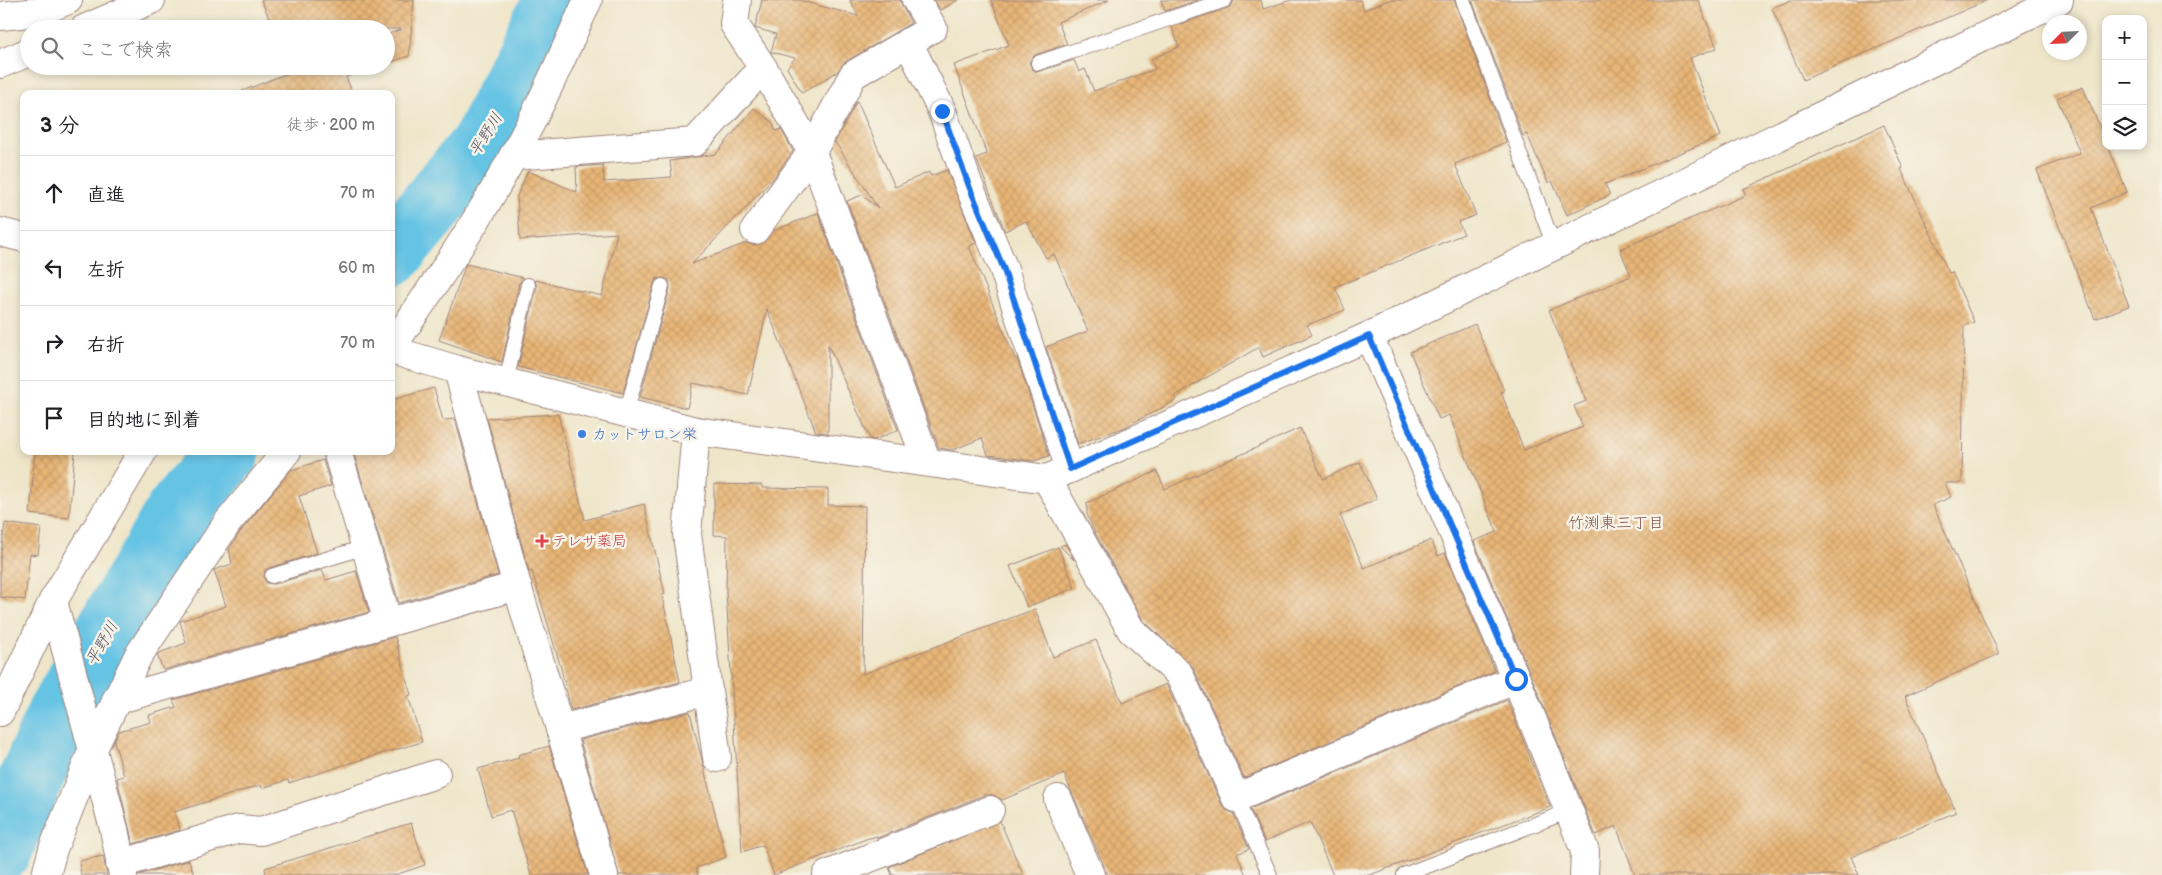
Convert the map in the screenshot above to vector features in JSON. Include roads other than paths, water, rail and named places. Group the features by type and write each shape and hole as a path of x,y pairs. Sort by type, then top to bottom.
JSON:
{"street":[{"path":"0,15 34,0"},
{"path":"0,15 39,12 68,0"},
{"path":"395,343 445,271 529,128 588,0"},
{"path":"738,0 734,24 763,68 812,152 928,462"},
{"path":"756,230 812,152 853,75 933,28 916,0"},
{"path":"395,350 458,370 696,430 928,462 1059,474 1369,336 2059,0"},
{"path":"102,20 139,2"},
{"path":"908,42 942,111 969,186 1003,267 1059,474 1131,630 1179,674 1236,798 1516,679"},
{"path":"0,64 20,56"},
{"path":"513,156 696,142 763,68"},
{"path":"0,232 20,237"},
{"path":"1369,336 1516,679 1585,851 1584,875"},
{"path":"458,370 517,586 604,875"},
{"path":"696,430 687,534 717,758"},
{"path":"0,712 53,601 141,455"},
{"path":"46,875 90,741 116,700 138,656 228,522 284,455"},
{"path":"338,455 388,622"},
{"path":"116,700 517,586"},
{"path":"53,601 114,829 121,870 239,829 261,831 436,774"},
{"path":"560,729 708,691"},
{"path":"1058,799 1090,875"},
{"path":"827,875 990,810"}],"lane":[{"path":"1038,63 1225,0"},
{"path":"1463,0 1554,246"},
{"path":"506,382 528,285"},
{"path":"626,413 662,286"},
{"path":"272,576 365,547"},
{"path":"1236,798 1270,875"},
{"path":"1404,875 1569,811"}],"waterway":[{"name":"平野川","path":"395,249 484,143 556,0"},
{"name":"平野川","path":"0,850 59,714 177,513 225,455"}],"place":[{"name":"カットサロン栄","path":"582,434"},
{"name":"テレサ薬局","path":"542,541"}],"district":[{"name":"竹渕東三丁目","path":"1616,522"}]}
